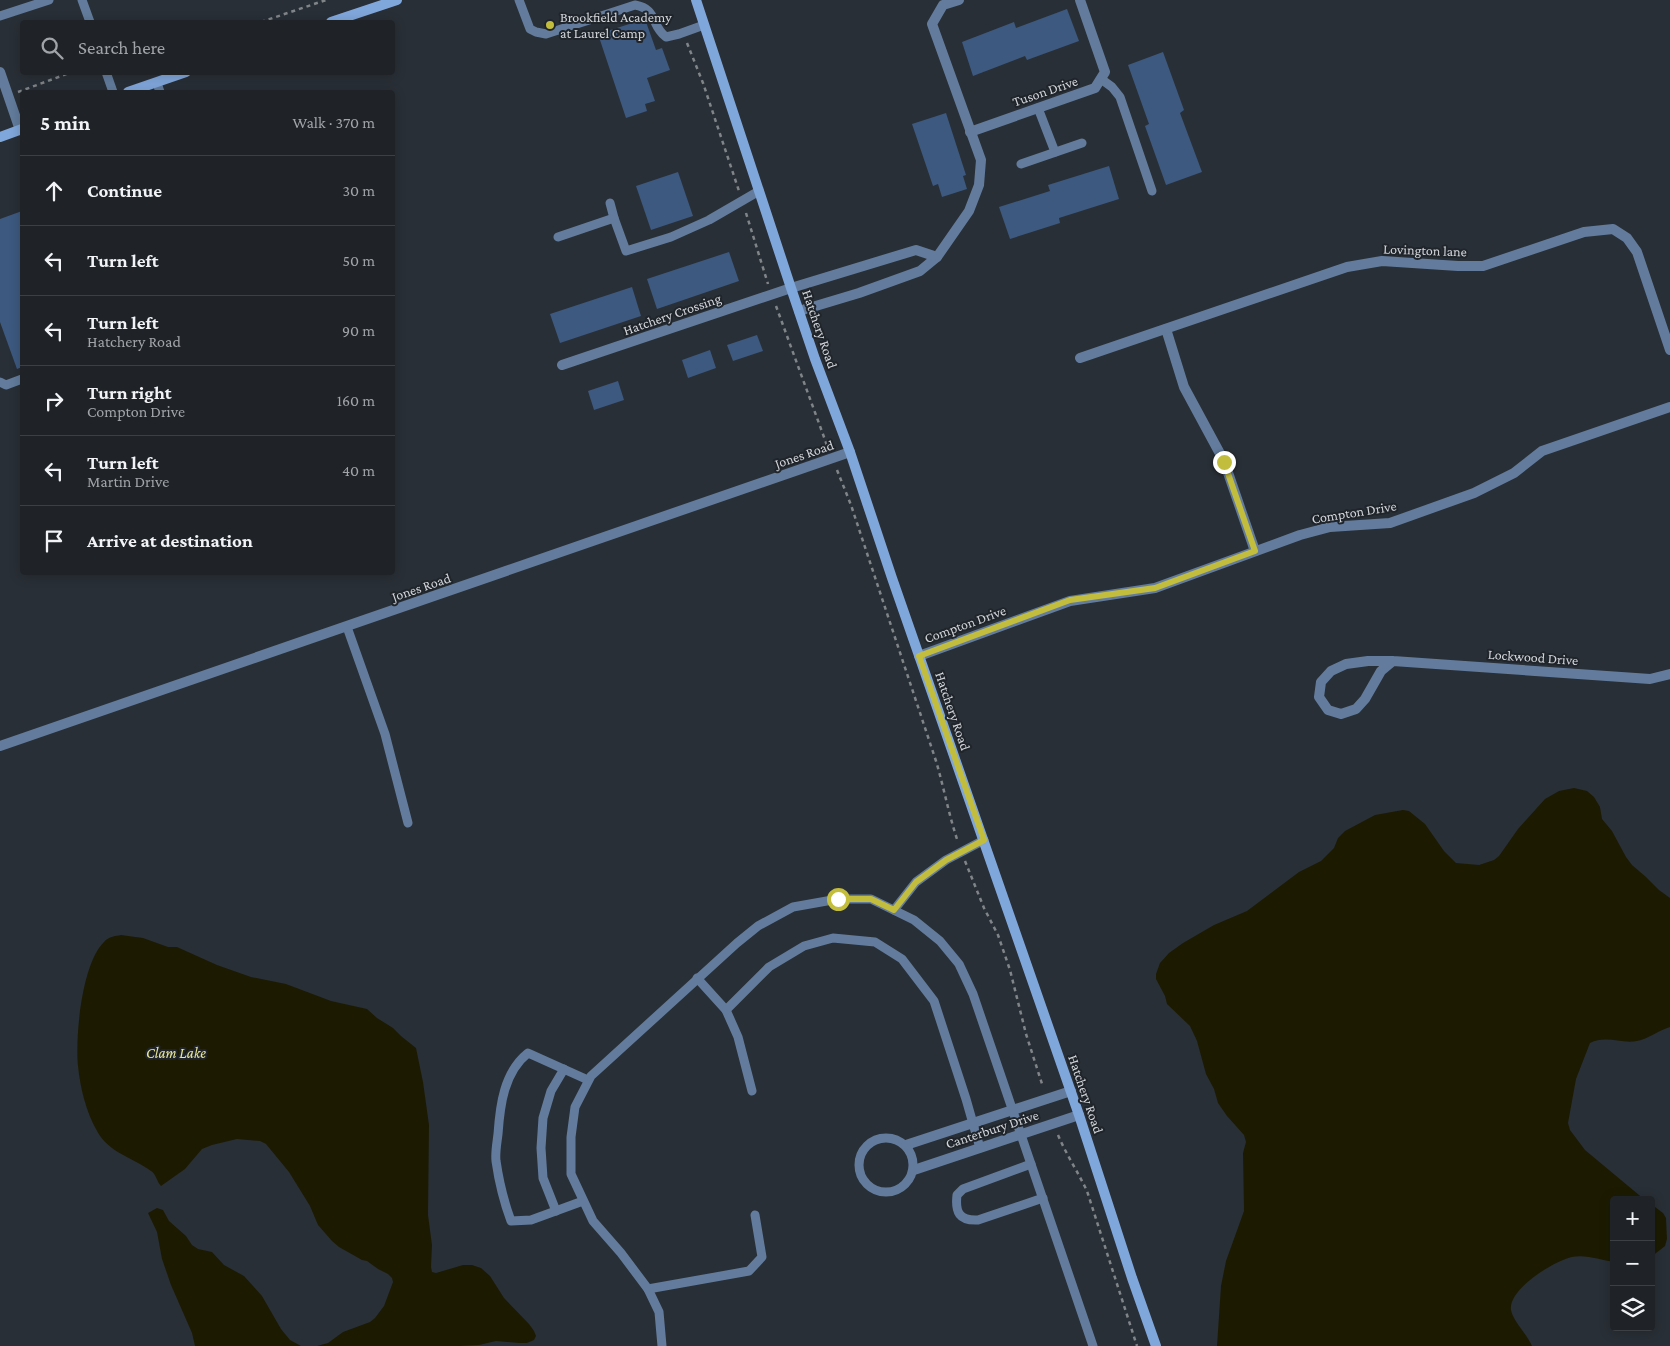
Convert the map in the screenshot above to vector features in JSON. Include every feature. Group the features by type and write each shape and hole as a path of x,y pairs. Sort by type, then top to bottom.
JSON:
{"street":[{"path":"337,20 397,0"},
{"name":"Hatchery Road","path":"696,0 815,359 850,452 1071,1091 1156,1346"},
{"path":"799,311 859,294 920,271 937,257 969,211 979,185 981,160 932,24 943,5 959,0"},
{"path":"1080,0 1105,72 1101,79"},
{"path":"0,72 20,127"},
{"path":"143,90 158,88 181,75"},
{"name":"Tuson Drive","path":"970,132 1095,88 1101,79"},
{"path":"0,137 20,130"},
{"name":"Lovington lane","path":"1080,358 1347,267 1382,262 1483,266 1584,232 1613,229 1627,238 1637,252 1670,350"},
{"path":"791,288 916,250 937,257"},
{"name":"Hatchery Crossing","path":"562,365 791,288"},
{"path":"1166,329 1184,387 1224,462 1255,551"},
{"name":"Compton Drive","path":"919,656 1070,600 1155,588 1300,535 1330,527 1390,523 1400,520 1474,493 1514,473 1542,451 1670,407"},
{"name":"Jones Road","path":"0,746 850,452"},
{"name":"Lockwood Drive","path":"1393,661 1381,670 1365,699 1356,709 1341,714 1328,710 1319,697 1320,682 1331,671 1346,664 1368,661 1393,661 1650,679 1670,674"},
{"name":"Canterbury Drive","path":"906,1145 1071,1091"},
{"name":"Canterbury Drive","path":"914,1170 1079,1115"}],"lane":[{"path":"0,16 49,0"},
{"path":"82,0 89,20"},
{"path":"520,0 530,29 546,34 635,5 644,7 650,12 660,32 666,37 684,33 704,25"},
{"path":"107,75 112,90"},
{"path":"1101,79 1112,87 1120,98 1152,191"},
{"path":"1038,108 1055,152"},
{"path":"1021,164 1082,143"},
{"path":"610,204 626,251 671,237 708,220 759,191"},
{"path":"558,237 614,218"},
{"path":"0,382 6,384 20,380"},
{"path":"347,627 385,734 408,823"},
{"path":"894,910 916,882 946,860 984,840"},
{"path":"662,1346 659,1312 648,1289 621,1253 593,1221 572,1174 571,1137 575,1107 591,1076 697,978 758,926 793,907 838,899 871,899 914,920 940,941 959,964 973,994 1093,1346"},
{"path":"726,1010 769,967 804,946 834,938 875,942 902,959 934,1002 980,1148"},
{"path":"697,978 726,1010 738,1037 752,1091"},
{"path":"584,1201 531,1220 511,1221 504,1200 496,1159 499,1114 505,1087 518,1062 528,1053 588,1080"},
{"path":"556,1211 543,1178 542,1118 551,1091 564,1069"},
{"path":"884,1138 896,1140 906,1145 913,1157 914,1170 909,1181 900,1189 888,1193 876,1191 866,1184 860,1173 859,1161 864,1149 873,1141 884,1138"},
{"path":"1031,1164 964,1189 957,1195 956,1206 959,1215 967,1220 978,1220 1043,1198"},
{"path":"648,1289 750,1271 762,1256 755,1215"}],"path":[{"path":"267,20 326,0"},
{"path":"684,33 703,83 772,294 832,459 851,505 936,761 950,818 984,908 998,935 1007,961 1026,1034 1047,1099"},
{"path":"22,90 64,75"},
{"path":"8,95 20,91"},
{"path":"1054,1124 1066,1155 1078,1172 1087,1191 1136,1346"}],"water":[{"path":"1574,788 1587,791 1594,797 1600,807 1602,819 1612,831 1632,865 1670,898 1670,1027 1637,1041 1602,1040 1590,1043 1576,1079 1568,1123 1570,1130 1585,1150 1640,1196 1610,1196 1610,1261 1588,1257 1572,1257 1554,1264 1524,1285 1512,1302 1511,1310 1514,1319 1532,1346 1217,1346 1221,1286 1226,1261 1244,1211 1243,1153 1246,1142 1244,1135 1218,1103 1190,1026 1167,1004 1156,979 1160,963 1169,953 1183,943 1214,925 1247,911 1299,872 1321,861 1334,848 1338,838 1345,831 1375,815 1403,810 1409,811 1425,824 1444,851 1456,863 1479,865 1494,860 1499,856 1518,829 1545,799 1559,791"},
{"name":"Clam Lake","path":"121,935 143,938 168,947 177,947 217,965 251,977 286,984 331,1001 367,1009 416,1048 429,1125 428,1215 432,1245 432,1272 436,1273 463,1265 481,1268 490,1276 504,1298 529,1324 536,1336 534,1340 527,1343 496,1341 479,1345 460,1346 317,1346 328,1343 343,1332 370,1322 375,1318 384,1306 393,1282 392,1278 332,1241 318,1225 310,1206 289,1172 266,1144 260,1141 237,1139 202,1149 185,1169 161,1186 151,1171 108,1145 93,1124 80,1082 77,1053 79,1019 85,983 96,952 106,940"},
{"path":"1655,1207 1666,1218 1667,1239 1665,1246 1655,1254"},
{"path":"157,1208 163,1210 169,1221 186,1236 192,1245 198,1249 212,1252 224,1265 244,1276 262,1296 281,1329 290,1340 301,1346 195,1346 192,1333 171,1285 162,1259 157,1232 148,1213"}],"building":[{"path":"1067,9 1079,41 1027,60 1025,56 973,76 962,42 1014,22 1016,28"},
{"path":"645,19 656,50 662,48 670,70 647,78 655,101 645,104 647,111 626,118 598,34"},
{"path":"1163,52 1184,110 1180,113 1202,172 1166,185 1145,126 1149,124 1128,65"},
{"path":"946,113 966,175 963,176 967,189 942,197 938,184 933,186 912,124"},
{"path":"1109,166 1119,199 1059,218 1060,223 1010,239 999,207 1050,191 1048,185"},
{"path":"678,172 693,216 651,230 636,186"},
{"path":"20,212 20,368 17,369 0,322 0,219"},
{"path":"729,252 739,281 657,309 647,279"},
{"path":"632,287 641,316 560,343 550,314"},
{"path":"757,335 763,351 733,361 727,345"},
{"path":"710,350 716,368 688,378 682,360"},
{"path":"618,381 624,400 594,410 588,391"}],"place":[{"name":"Brookfield Academy at Laurel Camp","path":"550,25"}],"route":[{"path":"838,899 871,899 894,910 916,882 946,860 984,840 919,656 1070,600 1155,588 1255,551 1224,462"}]}
